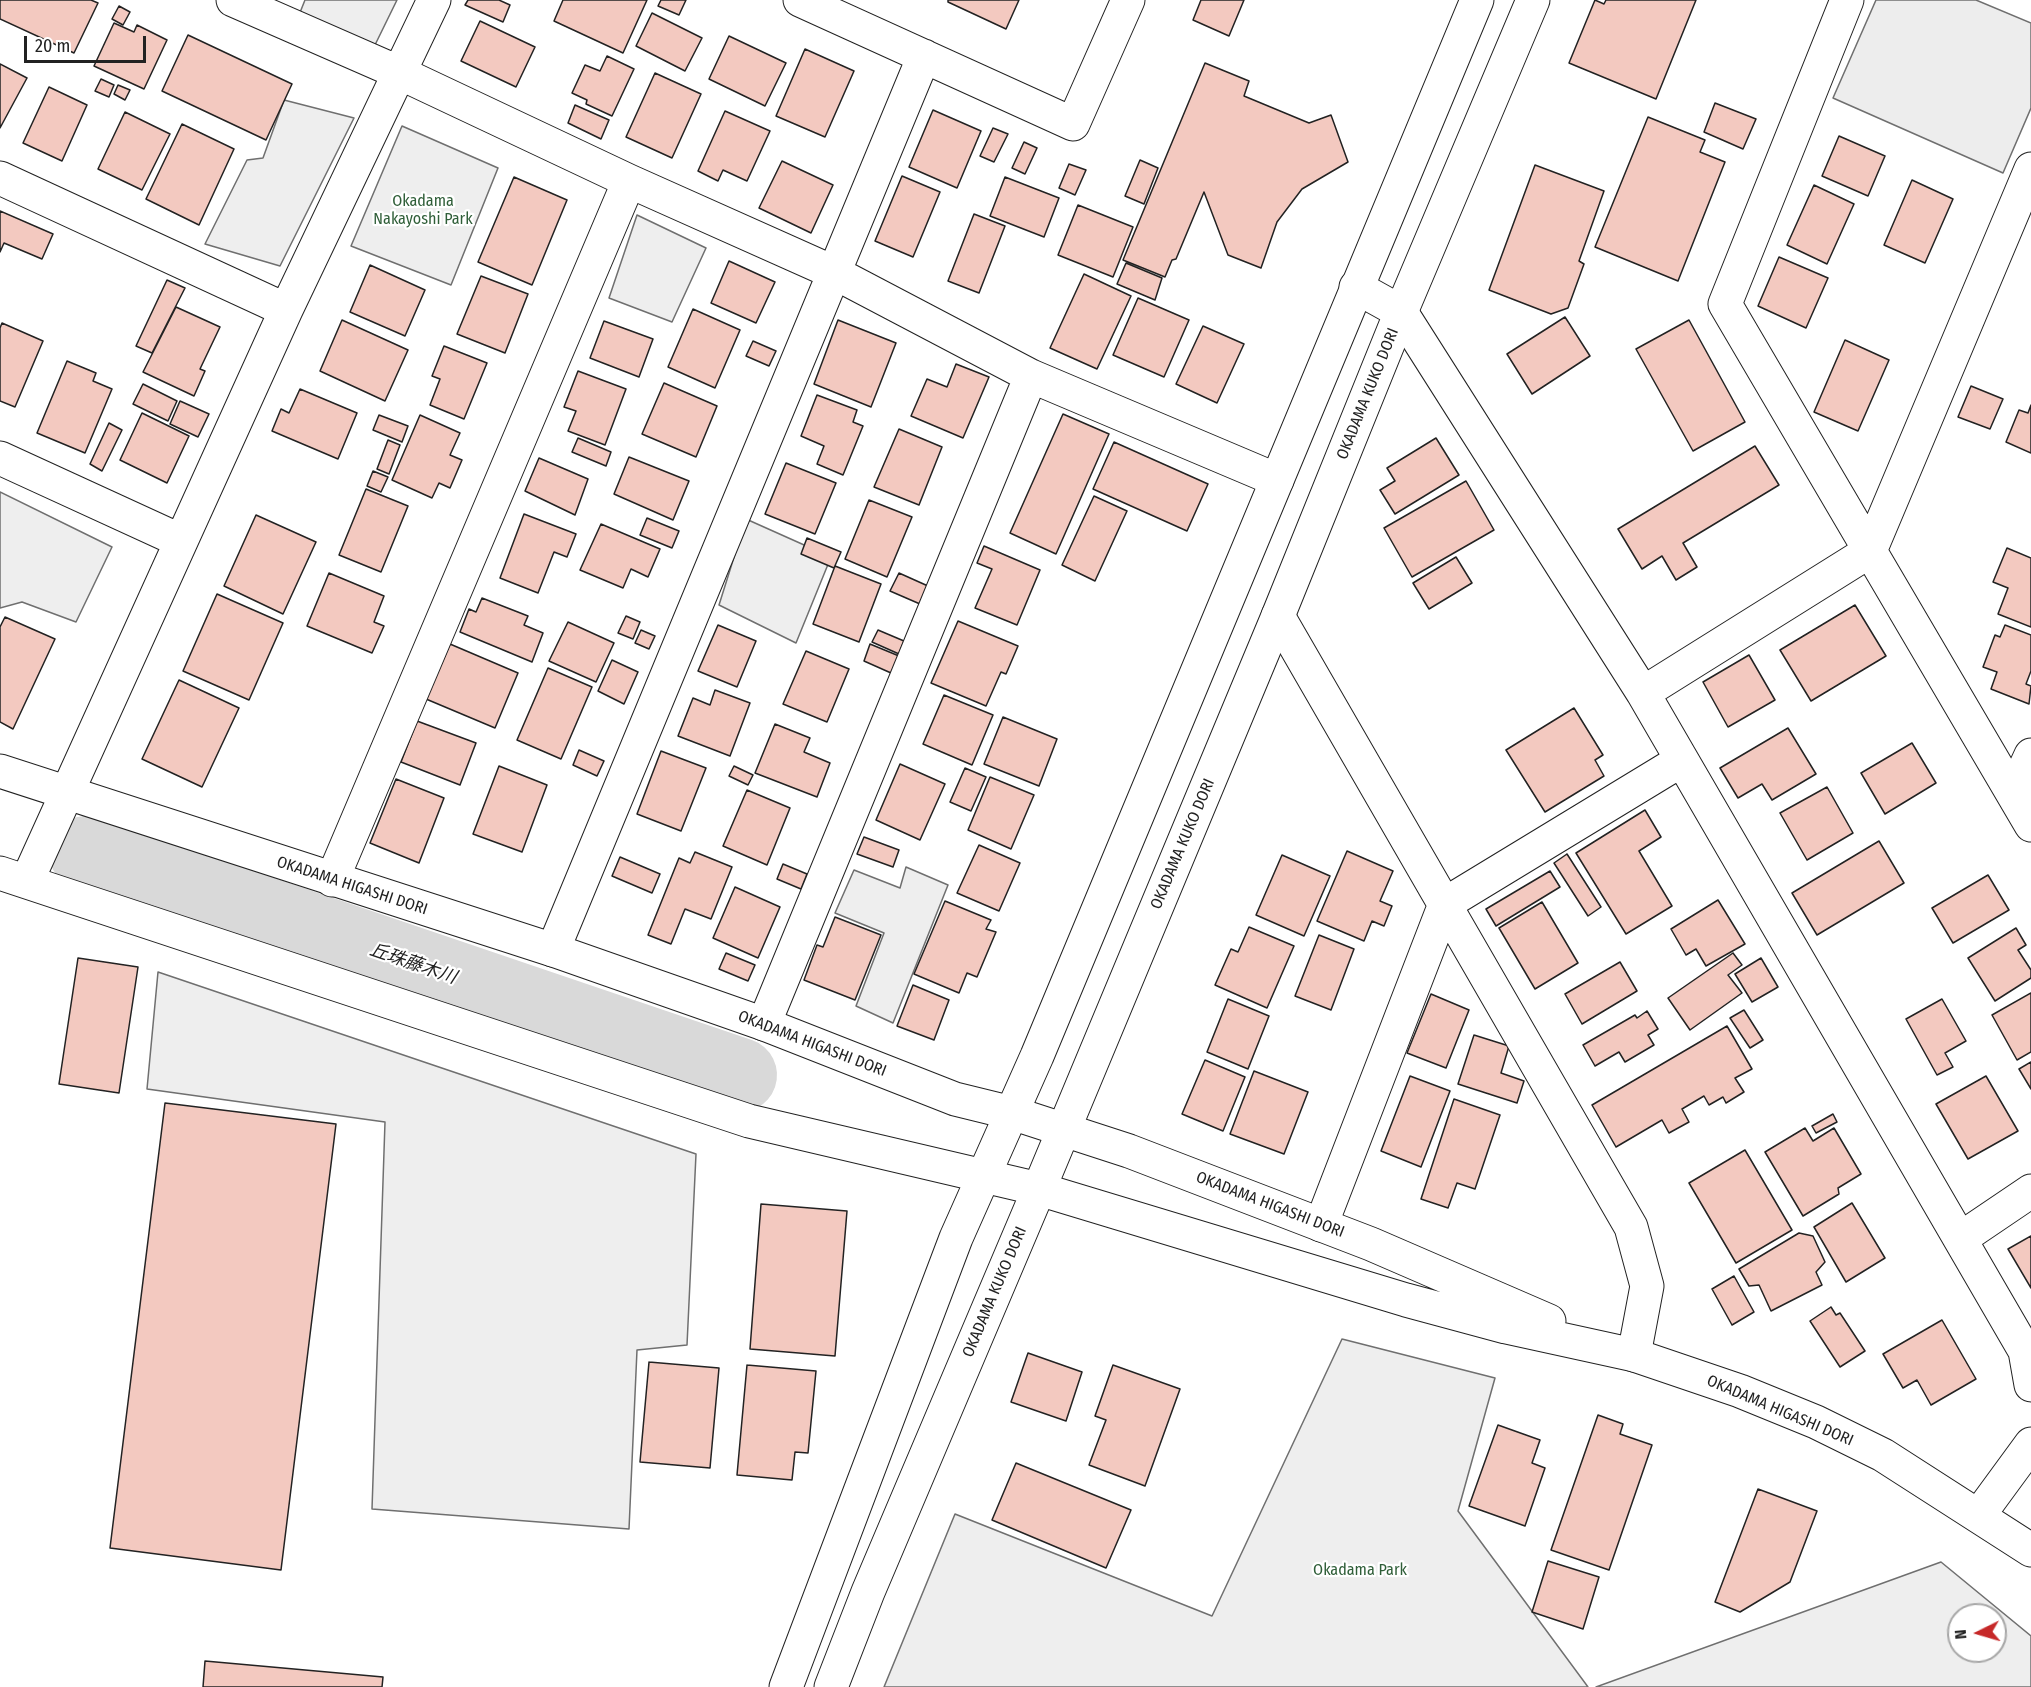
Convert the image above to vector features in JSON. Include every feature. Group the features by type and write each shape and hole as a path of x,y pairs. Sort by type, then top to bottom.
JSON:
{"street":[{"path":"233,0 400,73 629,181 835,273 1031,376 1277,480"},
{"path":"14,877 67,794 286,310 434,0"},
{"path":"800,0 1073,124 1128,0"},
{"name":"OKADAMA KUKO DORI","path":"831,1687 868,1592 1039,1189 1278,616 1401,312 1533,0"},
{"path":"1847,0 1725,304 2031,825"},
{"path":"786,1687 956,1238 1011,1113 1277,480 1472,1"},
{"path":"553,950 924,56"},
{"path":"1643,693 1870,551 2031,169"},
{"path":"0,178 286,310"},
{"path":"332,880 629,181"},
{"path":"1356,287 1401,312 1643,693 2025,1352 2031,1385"},
{"path":"764,1024 1031,376"},
{"path":"0,458 182,541"},
{"path":"1278,616 1631,1227 1647,1286 1622,1352"},
{"path":"2013,794 2031,755"},
{"path":"1321,1224 1445,904 1682,760"},
{"name":"OKADAMA HIGASHI DORI","path":"0,771 553,950 764,1024 955,1099 1011,1113 1129,1150 1371,1244 1622,1352 1740,1391 1816,1422 1883,1455 2031,1550"},
{"name":"OKADAMA HIGASHI DORI","path":"14,877 749,1121 1039,1189 1406,1300 1506,1327 1622,1352"},
{"path":"1960,1239 2031,1191"},
{"path":"1979,1515 2031,1444"}],"green space":[{"path":"305,0 397,0 373,49 299,15"},
{"path":"284,100 354,118 280,266 205,244 247,160 263,158"},
{"name":"Okadama Nakayoshi Park","path":"402,126 498,168 451,285 351,246"},
{"path":"637,215 706,248 672,322 609,298"},
{"path":"0,492 112,547 76,622 22,602 0,608"},
{"path":"746,519 831,557 796,643 719,605"},
{"path":"906,867 948,885 893,1023 856,1006 884,933 835,913 854,870 900,888"},
{"path":"158,972 696,1154 687,1345 637,1350 629,1529 372,1509 385,1122 147,1089"},
{"name":"Okadama Park","path":"1342,1339 1495,1378 1458,1511 1588,1687 884,1687 955,1514 1212,1616"},
{"path":"1941,1562 1991,1603 1947,1603 1947,1663 2007,1663 2007,1616 2031,1636 2031,1687 1596,1687"}],"shaded area":[{"path":"1876,0 1976,0 2031,23 2031,108 2003,173 1833,98"}],"building":[{"path":"0,0 91,0 98,3 74,53 0,19"},
{"path":"468,0 499,0 510,5 503,22 465,5"},
{"path":"563,0 647,0 623,53 554,21"},
{"path":"661,0 686,0 679,15 658,6"},
{"path":"948,0 1019,0 1006,29"},
{"path":"1201,0 1244,0 1229,36 1193,20"},
{"path":"1595,0 1604,4 1606,0 1696,0 1656,99 1569,63"},
{"path":"119,6 130,12 123,25 112,19"},
{"path":"652,13 702,38 685,71 636,46"},
{"path":"480,21 535,47 516,87 461,61"},
{"path":"114,23 134,32 137,25 167,40 144,89 94,66"},
{"path":"188,35 292,84 266,140 162,91"},
{"path":"729,36 786,63 765,106 709,79"},
{"path":"805,49 854,71 825,137 776,116"},
{"path":"607,56 634,69 612,116 586,104 587,100 572,93 585,65 600,71"},
{"path":"1205,63 1249,81 1244,96 1309,123 1331,115 1348,162 1302,189 1277,222 1261,268 1228,255 1204,192 1176,259 1172,260 1165,277 1123,260"},
{"path":"0,64 27,78 0,128"},
{"path":"655,73 701,94 672,158 626,137"},
{"path":"101,79 114,85 109,97 95,91"},
{"path":"118,85 130,90 125,100 114,94"},
{"path":"49,87 87,105 62,161 23,143"},
{"path":"1715,103 1756,119 1743,149 1704,132"},
{"path":"575,105 609,120 601,139 568,123"},
{"path":"933,110 981,131 957,188 909,167"},
{"path":"725,111 770,131 747,181 723,170 718,181 698,171"},
{"path":"125,112 170,134 142,190 98,169"},
{"path":"1648,117 1705,140 1700,152 1725,162 1678,281 1595,247"},
{"path":"182,124 234,149 199,225 146,199"},
{"path":"993,128 1008,134 994,162 980,156"},
{"path":"1839,136 1885,156 1868,196 1822,176"},
{"path":"1024,142 1037,148 1025,174 1012,168"},
{"path":"1140,160 1158,168 1144,204 1125,196"},
{"path":"782,161 833,185 811,233 759,208"},
{"path":"1069,164 1086,170 1075,195 1059,188"},
{"path":"1535,165 1604,191 1579,261 1584,264 1568,308 1551,314 1489,290"},
{"path":"902,176 940,192 913,257 875,241"},
{"path":"514,177 567,200 532,285 478,262"},
{"path":"1005,177 1059,198 1044,237 990,216"},
{"path":"1912,180 1953,199 1925,263 1884,245"},
{"path":"1814,185 1854,204 1827,264 1787,245"},
{"path":"1078,205 1133,227 1113,277 1058,255"},
{"path":"0,211 53,234 42,259 4,243 0,252"},
{"path":"974,214 1005,226 979,293 948,281"},
{"path":"1779,257 1828,278 1806,328 1758,306"},
{"path":"729,261 775,282 756,323 711,303"},
{"path":"1126,263 1162,278 1155,300 1117,284"},
{"path":"370,265 425,290 405,336 350,312"},
{"path":"1084,274 1131,296 1097,369 1050,348"},
{"path":"481,276 528,294 505,353 457,334"},
{"path":"167,280 185,288 152,353 136,346"},
{"path":"1138,298 1189,320 1164,377 1113,355"},
{"path":"176,307 220,327 200,369 205,371 194,396 143,372"},
{"path":"693,309 740,330 715,388 668,367"},
{"path":"1565,317 1590,356 1532,394 1507,354"},
{"path":"342,320 408,350 385,401 320,371"},
{"path":"838,320 896,343 871,407 814,384"},
{"path":"1689,320 1745,422 1693,451 1636,349"},
{"path":"604,321 653,339 639,377 590,358"},
{"path":"2,323 43,341 15,407 0,401 0,328"},
{"path":"1203,326 1244,344 1217,403 1176,384"},
{"path":"1845,340 1889,360 1858,431 1814,412"},
{"path":"753,341 776,351 769,366 746,356"},
{"path":"444,346 487,363 464,419 430,405 440,379 432,376"},
{"path":"67,361 96,373 93,381 112,389 85,453 37,433"},
{"path":"956,364 989,377 963,438 911,416 927,379 947,387"},
{"path":"578,371 626,389 605,445 568,431 576,411 564,407"},
{"path":"664,383 717,406 696,457 642,434"},
{"path":"143,384 177,401 168,421 133,404"},
{"path":"1971,386 2003,399 1990,429 1958,417"},
{"path":"300,389 357,413 338,459 272,431 281,409 289,413"},
{"path":"817,395 857,410 853,422 863,426 843,475 817,464 824,446 801,436"},
{"path":"180,401 209,414 198,437 170,424"},
{"path":"2031,405 2031,453 2006,442 2019,410 2028,413"},
{"path":"142,413 189,436 167,483 120,460"},
{"path":"1063,414 1109,434 1056,554 1010,533"},
{"path":"379,415 408,426 402,442 373,430"},
{"path":"420,415 460,433 450,455 462,460 450,488 439,483 432,498 392,480"},
{"path":"109,423 122,430 102,471 90,464"},
{"path":"899,429 942,447 919,505 874,487"},
{"path":"578,438 611,452 606,466 572,452"},
{"path":"1436,438 1459,475 1395,514 1380,490 1395,481 1387,468"},
{"path":"388,440 400,445 389,474 377,469"},
{"path":"1114,442 1208,484 1187,531 1093,489"},
{"path":"1755,446 1779,485 1683,543 1697,567 1676,580 1662,556 1642,569 1618,529"},
{"path":"629,457 689,481 673,520 614,494"},
{"path":"539,458 588,479 575,515 525,491"},
{"path":"786,463 836,483 815,534 765,514"},
{"path":"373,471 388,477 381,492 367,486"},
{"path":"1466,481 1494,530 1412,577 1384,528"},
{"path":"366,489 408,506 381,572 339,555"},
{"path":"1094,496 1127,511 1095,581 1062,565"},
{"path":"869,500 912,517 887,577 845,559"},
{"path":"524,514 576,534 567,557 554,552 538,593 500,578"},
{"path":"256,515 316,542 283,614 224,586"},
{"path":"647,518 679,531 672,548 640,535"},
{"path":"601,524 660,549 648,577 631,569 623,588 580,570"},
{"path":"807,538 841,552 834,568 801,554"},
{"path":"984,546 1040,570 1017,625 975,608 992,569 977,563"},
{"path":"2007,548 2031,558 2031,627 1998,614 2008,588 1993,582"},
{"path":"1456,557 1472,583 1429,609 1413,583"},
{"path":"835,566 881,584 859,642 813,624"},
{"path":"329,573 384,596 374,622 384,626 372,653 307,626"},
{"path":"899,573 928,586 920,604 890,591"},
{"path":"217,594 283,623 249,700 183,671"},
{"path":"482,598 528,616 524,625 543,633 532,662 460,632 469,609 476,612"},
{"path":"1855,605 1886,656 1811,701 1780,650"},
{"path":"626,616 640,622 633,639 618,633"},
{"path":"5,617 55,639 13,729 0,722 0,627"},
{"path":"958,621 1018,646 1006,674 1001,672 986,706 931,683"},
{"path":"568,622 614,643 596,682 549,661"},
{"path":"718,625 756,641 737,687 698,671"},
{"path":"2005,625 2031,635 2031,671 2026,684 2031,686 2029,704 1991,689 1997,672 1983,667 1995,635 2000,637"},
{"path":"641,630 655,636 649,649 635,643"},
{"path":"878,630 904,641 899,654 872,642"},
{"path":"450,644 518,673 495,728 426,699"},
{"path":"870,644 899,656 891,673 864,661"},
{"path":"806,651 849,669 827,722 783,704"},
{"path":"1749,655 1775,700 1728,727 1703,682"},
{"path":"612,660 638,672 624,704 598,691"},
{"path":"548,668 592,687 561,759 517,740"},
{"path":"179,680 239,708 202,787 142,759"},
{"path":"715,690 750,703 730,756 678,736 693,698 710,705"},
{"path":"944,695 993,715 972,765 923,744"},
{"path":"1574,708 1603,755 1595,760 1604,776 1545,812 1506,750"},
{"path":"1003,717 1057,739 1039,786 984,764"},
{"path":"417,721 476,743 460,785 401,762"},
{"path":"775,724 810,738 804,752 830,763 817,797 755,773"},
{"path":"1788,728 1816,774 1772,800 1762,784 1738,798 1720,768"},
{"path":"1912,743 1936,783 1885,814 1861,773"},
{"path":"579,750 604,761 597,776 573,765"},
{"path":"661,751 706,768 681,831 637,814"},
{"path":"900,764 945,784 920,840 876,820"},
{"path":"499,766 547,785 522,852 473,834"},
{"path":"734,766 753,775 748,785 729,776"},
{"path":"965,768 986,777 971,811 950,802"},
{"path":"990,777 1034,795 1011,849 968,830"},
{"path":"396,779 444,798 419,863 370,843"},
{"path":"1827,787 1853,833 1807,860 1780,813"},
{"path":"747,790 790,808 767,865 723,846"},
{"path":"1645,810 1661,837 1639,851 1672,906 1626,934 1576,853"},
{"path":"864,837 899,850 893,867 857,854"},
{"path":"1879,841 1904,883 1817,935 1792,893"},
{"path":"979,845 1020,863 999,911 957,893"},
{"path":"1347,851 1393,871 1380,901 1392,906 1384,926 1372,921 1364,941 1317,921"},
{"path":"695,852 732,867 711,919 685,909 671,944 648,935 679,858 690,863"},
{"path":"1567,854 1601,907 1588,916 1554,863"},
{"path":"1282,855 1330,876 1304,936 1256,915"},
{"path":"620,857 660,874 652,893 612,876"},
{"path":"783,864 807,874 801,889 777,879"},
{"path":"1550,871 1560,887 1496,926 1486,909"},
{"path":"1988,875 2009,910 1953,943 1932,908"},
{"path":"735,887 780,907 758,958 713,938"},
{"path":"1718,900 1745,944 1706,966 1696,949 1686,955 1671,929"},
{"path":"945,901 991,920 986,929 996,932 977,977 967,973 959,993 914,974"},
{"path":"1542,902 1578,963 1535,989 1499,928"},
{"path":"835,917 881,935 855,1000 804,980 817,945 823,947"},
{"path":"1249,927 1294,946 1267,1008 1215,985 1231,949 1238,952"},
{"path":"2016,928 2026,945 2018,950 2031,970 2031,978 1995,1001 1968,958"},
{"path":"1319,935 1354,949 1331,1010 1295,996"},
{"path":"726,953 755,965 748,981 719,969"},
{"path":"1733,953 1742,965 1728,975 1742,993 1690,1030 1668,998"},
{"path":"78,958 138,967 119,1093 59,1084"},
{"path":"1761,958 1778,987 1752,1002 1735,974"},
{"path":"1620,962 1637,991 1582,1024 1565,994"},
{"path":"913,985 949,1000 934,1040 897,1026"},
{"path":"2031,993 2031,1052 2017,1060 1992,1015"},
{"path":"1431,994 1469,1010 1446,1068 1407,1053"},
{"path":"1228,999 1269,1016 1248,1069 1207,1052"},
{"path":"1942,999 1966,1041 1945,1053 1953,1067 1937,1075 1906,1019"},
{"path":"1744,1010 1763,1040 1750,1048 1730,1018"},
{"path":"1647,1011 1658,1029 1648,1035 1654,1045 1625,1062 1619,1052 1595,1066 1583,1045 1635,1015 1637,1018"},
{"path":"1727,1026 1752,1069 1735,1078 1744,1092 1726,1103 1723,1097 1709,1105 1704,1096 1682,1109 1689,1122 1669,1133 1662,1120 1616,1147 1592,1105"},
{"path":"1474,1035 1509,1046 1501,1073 1524,1081 1517,1103 1458,1084"},
{"path":"1205,1060 1245,1077 1223,1131 1182,1114"},
{"path":"2031,1062 2031,1089 2019,1069"},
{"path":"1254,1071 1308,1092 1284,1154 1230,1134"},
{"path":"1410,1076 1450,1091 1421,1167 1381,1151"},
{"path":"1986,1076 2018,1131 1968,1159 1936,1104"},
{"path":"1454,1099 1500,1115 1475,1189 1457,1183 1448,1208 1421,1199"},
{"path":"165,1103 336,1124 281,1570 110,1548"},
{"path":"1833,1114 1837,1122 1816,1133 1812,1126"},
{"path":"1805,1128 1813,1141 1834,1128 1861,1174 1838,1188 1839,1194 1803,1216 1765,1152"},
{"path":"1745,1150 1792,1230 1736,1263 1689,1183"},
{"path":"1852,1203 1885,1258 1846,1282 1814,1227"},
{"path":"761,1204 847,1211 835,1356 750,1349"},
{"path":"1799,1233 1813,1236 1825,1262 1816,1272 1822,1285 1771,1311 1759,1285 1749,1286 1739,1269"},
{"path":"2031,1236 2031,1288 2008,1249"},
{"path":"1734,1276 1754,1312 1732,1325 1712,1289"},
{"path":"1831,1307 1836,1315 1840,1313 1865,1351 1840,1367 1810,1321"},
{"path":"1942,1320 1976,1379 1931,1405 1917,1380 1903,1388 1883,1354"},
{"path":"1028,1353 1082,1372 1066,1421 1011,1402"},
{"path":"649,1362 719,1368 710,1468 640,1462"},
{"path":"747,1365 816,1371 808,1453 795,1452 792,1480 737,1475"},
{"path":"1113,1365 1180,1389 1145,1486 1089,1465 1106,1420 1095,1416"},
{"path":"1598,1415 1623,1424 1620,1434 1652,1445 1609,1570 1551,1550"},
{"path":"1498,1425 1540,1440 1532,1463 1545,1468 1525,1526 1469,1506"},
{"path":"1016,1463 1131,1510 1106,1568 992,1520"},
{"path":"1758,1489 1817,1511 1790,1582 1740,1612 1715,1602"},
{"path":"1548,1561 1599,1577 1583,1629 1532,1612"},
{"path":"205,1661 383,1677 382,1687 203,1687"}],"waterway":[{"name":"丘珠藤木川","path":"86,853 740,1075"}]}
